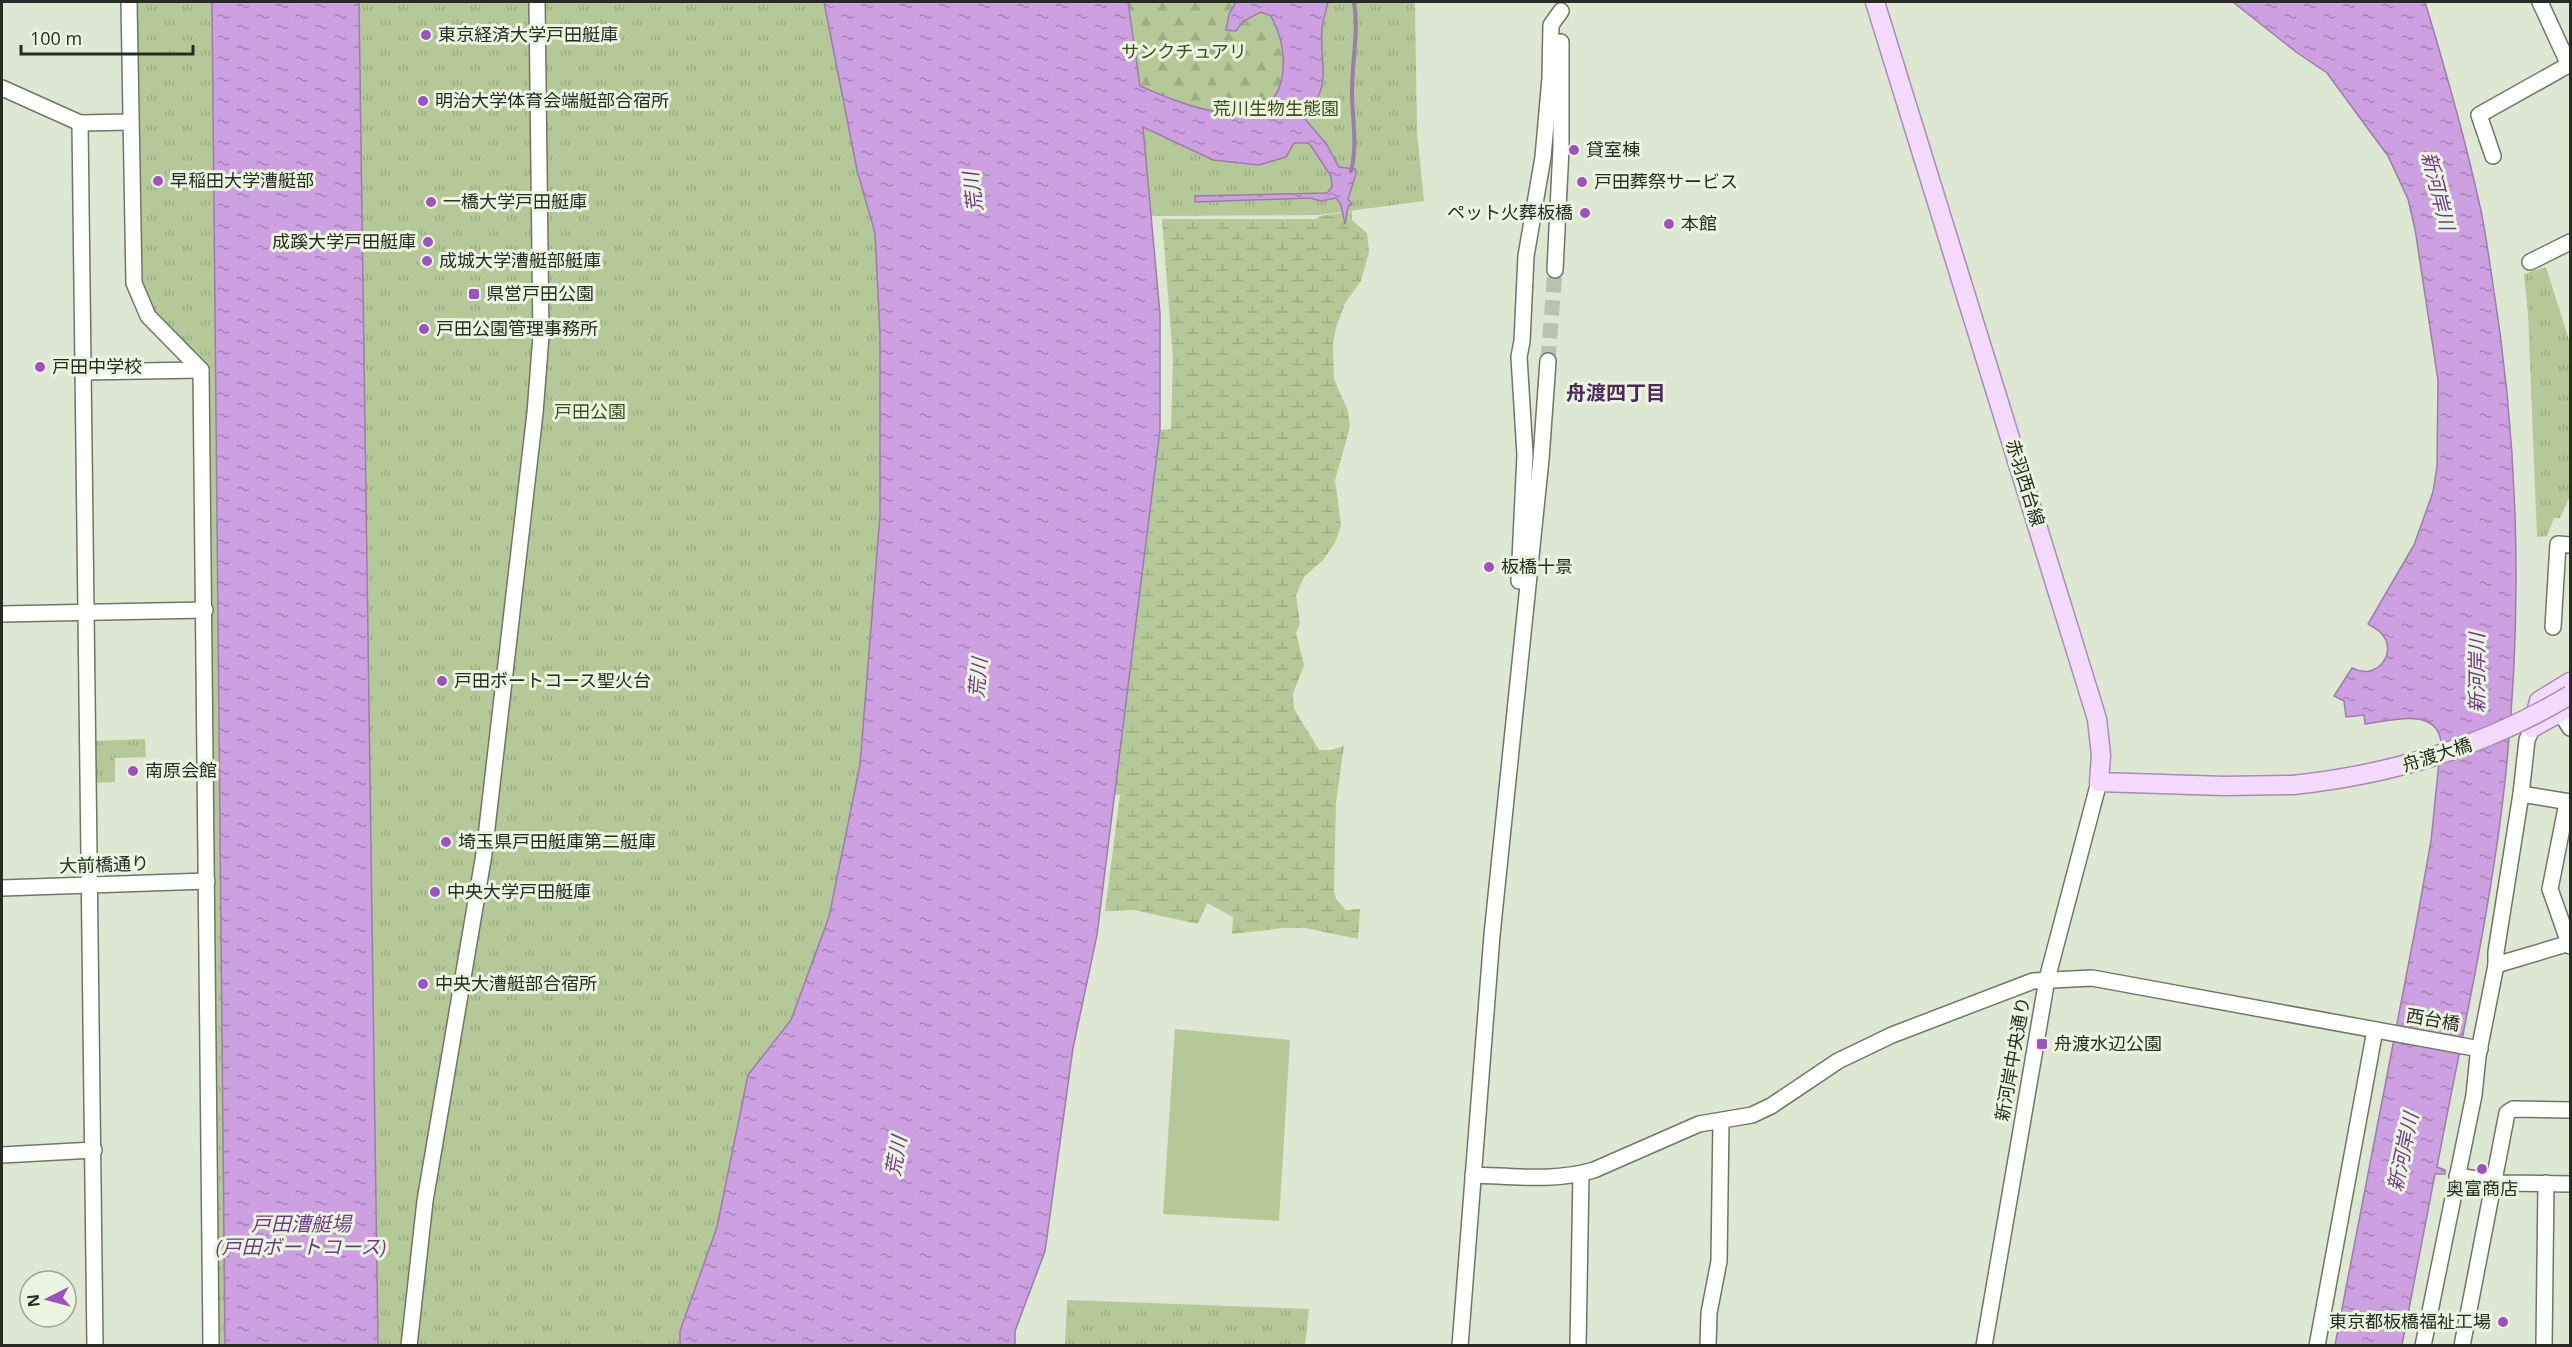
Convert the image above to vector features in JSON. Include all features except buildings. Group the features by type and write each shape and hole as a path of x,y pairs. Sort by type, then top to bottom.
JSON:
{"main road":[{"name":"赤羽西台線","path":"1875,2 2097,719 2101,755 2099,782"},
{"path":"2532,728 2539,700 2571,681"},
{"name":"舟渡大橋","path":"2099,782 2224,786 2293,785 2336,780 2414,764 2525,721 2571,694"},
{"path":"2532,728 2567,716"}],"street":[{"path":"129,2 134,283 148,316 201,370 211,1346"},
{"path":"409,1346 425,1201 486,842 536,413 541,336 537,2"},
{"path":"2493,156 2479,115 2570,64 2540,2"},
{"path":"1555,270 1561,148 1561,6"},
{"path":"1526,604 1519,582 1525,455 1519,357 1522,340 1526,256 1543,156 1550,78 1551,25 1561,6"},
{"path":"2,88 81,123 130,122"},
{"path":"81,123 95,1346"},
{"path":"2530,262 2571,242"},
{"path":"1460,1346 1491,946 1548,361"},
{"path":"83,372 201,370"},
{"path":"2553,627 2558,544 2571,545"},
{"path":"2,614 205,610"},
{"path":"2423,1346 2474,1095 2480,1048 2496,965 2500,922 2521,795 2527,740 2532,728"},
{"name":"新河岸中央通り","path":"1984,1346 2047,979 2099,782"},
{"path":"2496,965 2570,944 2550,889 2569,803 2521,795"},
{"name":"大前橋通り","path":"2,888 207,881"},
{"name":"西台橋","path":"1473,1175 1552,1177 1581,1174 1688,1128 1752,1115 1771,1106 1856,1051 2033,981 2047,979 2092,978 2480,1048"},
{"path":"2318,1346 2377,1030"},
{"path":"2463,1346 2507,1113 2513,1109 2571,1110"},
{"path":"1708,1346 1709,1313 1719,1261 1721,1121"},
{"path":"2,1155 94,1150"},
{"path":"1578,1346 1581,1174"},
{"path":"2457,1176 2494,1182 2571,1184"},
{"path":"2544,1346 2546,1183"}],"green space":[{"name":"戸田公園","path":"129,2 949,2 861,1345 215,1345 201,370 148,316 134,273"},
{"name":"荒川生物生態園","path":"1128,2 1415,2 1417,132 1424,201 1319,215 1151,216"},
{"name":"サンクチュアリ","path":"1128,2 1236,2 1229,14 1236,31 1243,21 1255,13 1271,15 1281,40 1284,64 1281,82 1272,100 1257,110 1239,114 1218,112 1175,100 1140,86"},
{"path":"1352,211 1352,220 1367,233 1369,252 1361,281 1345,303 1333,344 1334,379 1348,411 1350,427 1335,480 1341,525 1335,543 1323,560 1304,577 1296,595 1300,624 1296,633 1304,665 1293,694 1294,709 1319,750 1331,750 1344,746 1336,802 1334,891 1336,899 1346,910 1360,909 1358,939 1305,928 1232,934 1233,917 1207,903 1198,924 1134,910 1105,911 1120,795 1114,794 1160,430 1171,429 1173,358 1162,219 1316,219 1320,216"},
{"path":"2546,267 2570,343 2570,496 2560,518 2554,518 2547,536 2537,537 2528,313 2524,274"},
{"path":"145,739 146,757 115,758 115,782 95,783 94,741"},
{"path":"1175,1029 1290,1040 1279,1221 1163,1214"},
{"path":"1067,1300 1309,1309 1305,1345 1065,1345"},
{"path":"584,1337 657,1344 657,1345 583,1345"}],"water":[{"name":"戸田漕艇場 (戸田ボートコース)","path":"212,2 359,2 378,1345 225,1345"},
{"name":"荒川","path":"824,2 1128,2 1140,86 1197,107 1218,112 1239,113 1257,110 1272,100 1281,82 1284,65 1281,40 1271,16 1261,12 1243,21 1236,31 1226,30 1229,14 1236,2 1328,2 1322,29 1322,84 1314,105 1305,119 1327,145 1339,167 1355,169 1356,174 1348,199 1352,204 1348,207 1345,224 1341,205 1336,198 1321,201 1310,198 1195,202 1195,196 1327,193 1332,187 1331,176 1309,143 1294,143 1286,157 1259,165 1213,160 1143,127 1160,314 1160,430 1097,935 1073,1048 1045,1251 1015,1331 1015,1345 680,1345 680,1331 717,1227 748,1075 791,1020 829,917 860,765 880,515 880,333 875,233 857,170"},
{"name":"新河岸川","path":"2233,2 2425,2 2461,126 2481,211 2501,341 2513,467 2516,592 2511,718 2505,781 2484,927 2437,1167 2445,1170 2445,1174 2435,1174 2402,1345 2335,1345 2431,841 2441,742 2438,731 2431,724 2422,720 2410,718 2365,724 2364,715 2346,717 2344,701 2334,696 2352,668 2370,671 2377,668 2387,655 2386,640 2379,631 2368,624 2414,545 2433,492 2437,467 2438,380 2415,229 2408,199 2388,156 2327,73 2296,52"}],"waterway":[{"path":"1351,171 1354,141 1352,91 1356,35 1354,2"}],"tunnel":[{"path":"1548,361 1555,270"}],"place":[{"name":"東京経済大学戸田艇庫","path":"426,35"},
{"name":"明治大学体育会端艇部合宿所","path":"423,101"},
{"name":"貸室棟","path":"1574,150"},
{"name":"早稲田大学漕艇部","path":"158,181"},
{"name":"戸田葬祭サービス","path":"1582,182"},
{"name":"一橋大学戸田艇庫","path":"431,202"},
{"name":"ペット火葬板橋","path":"1585,213"},
{"name":"本館","path":"1669,224"},
{"name":"成蹊大学戸田艇庫","path":"428,242"},
{"name":"成城大学漕艇部艇庫","path":"427,261"},
{"name":"県営戸田公園","path":"474,294"},
{"name":"戸田公園管理事務所","path":"424,329"},
{"name":"戸田中学校","path":"40,367"},
{"name":"板橋十景","path":"1489,567"},
{"name":"戸田ボートコース聖火台","path":"442,681"},
{"name":"南原会館","path":"133,771"},
{"name":"埼玉県戸田艇庫第二艇庫","path":"446,842"},
{"name":"中央大学戸田艇庫","path":"435,892"},
{"name":"中央大漕艇部合宿所","path":"423,984"},
{"name":"舟渡水辺公園","path":"2042,1044"},
{"name":"奥富商店","path":"2482,1169"},
{"name":"東京都板橋福祉工場","path":"2503,1322"}],"district":[{"name":"舟渡四丁目","path":"1616,393"}]}
